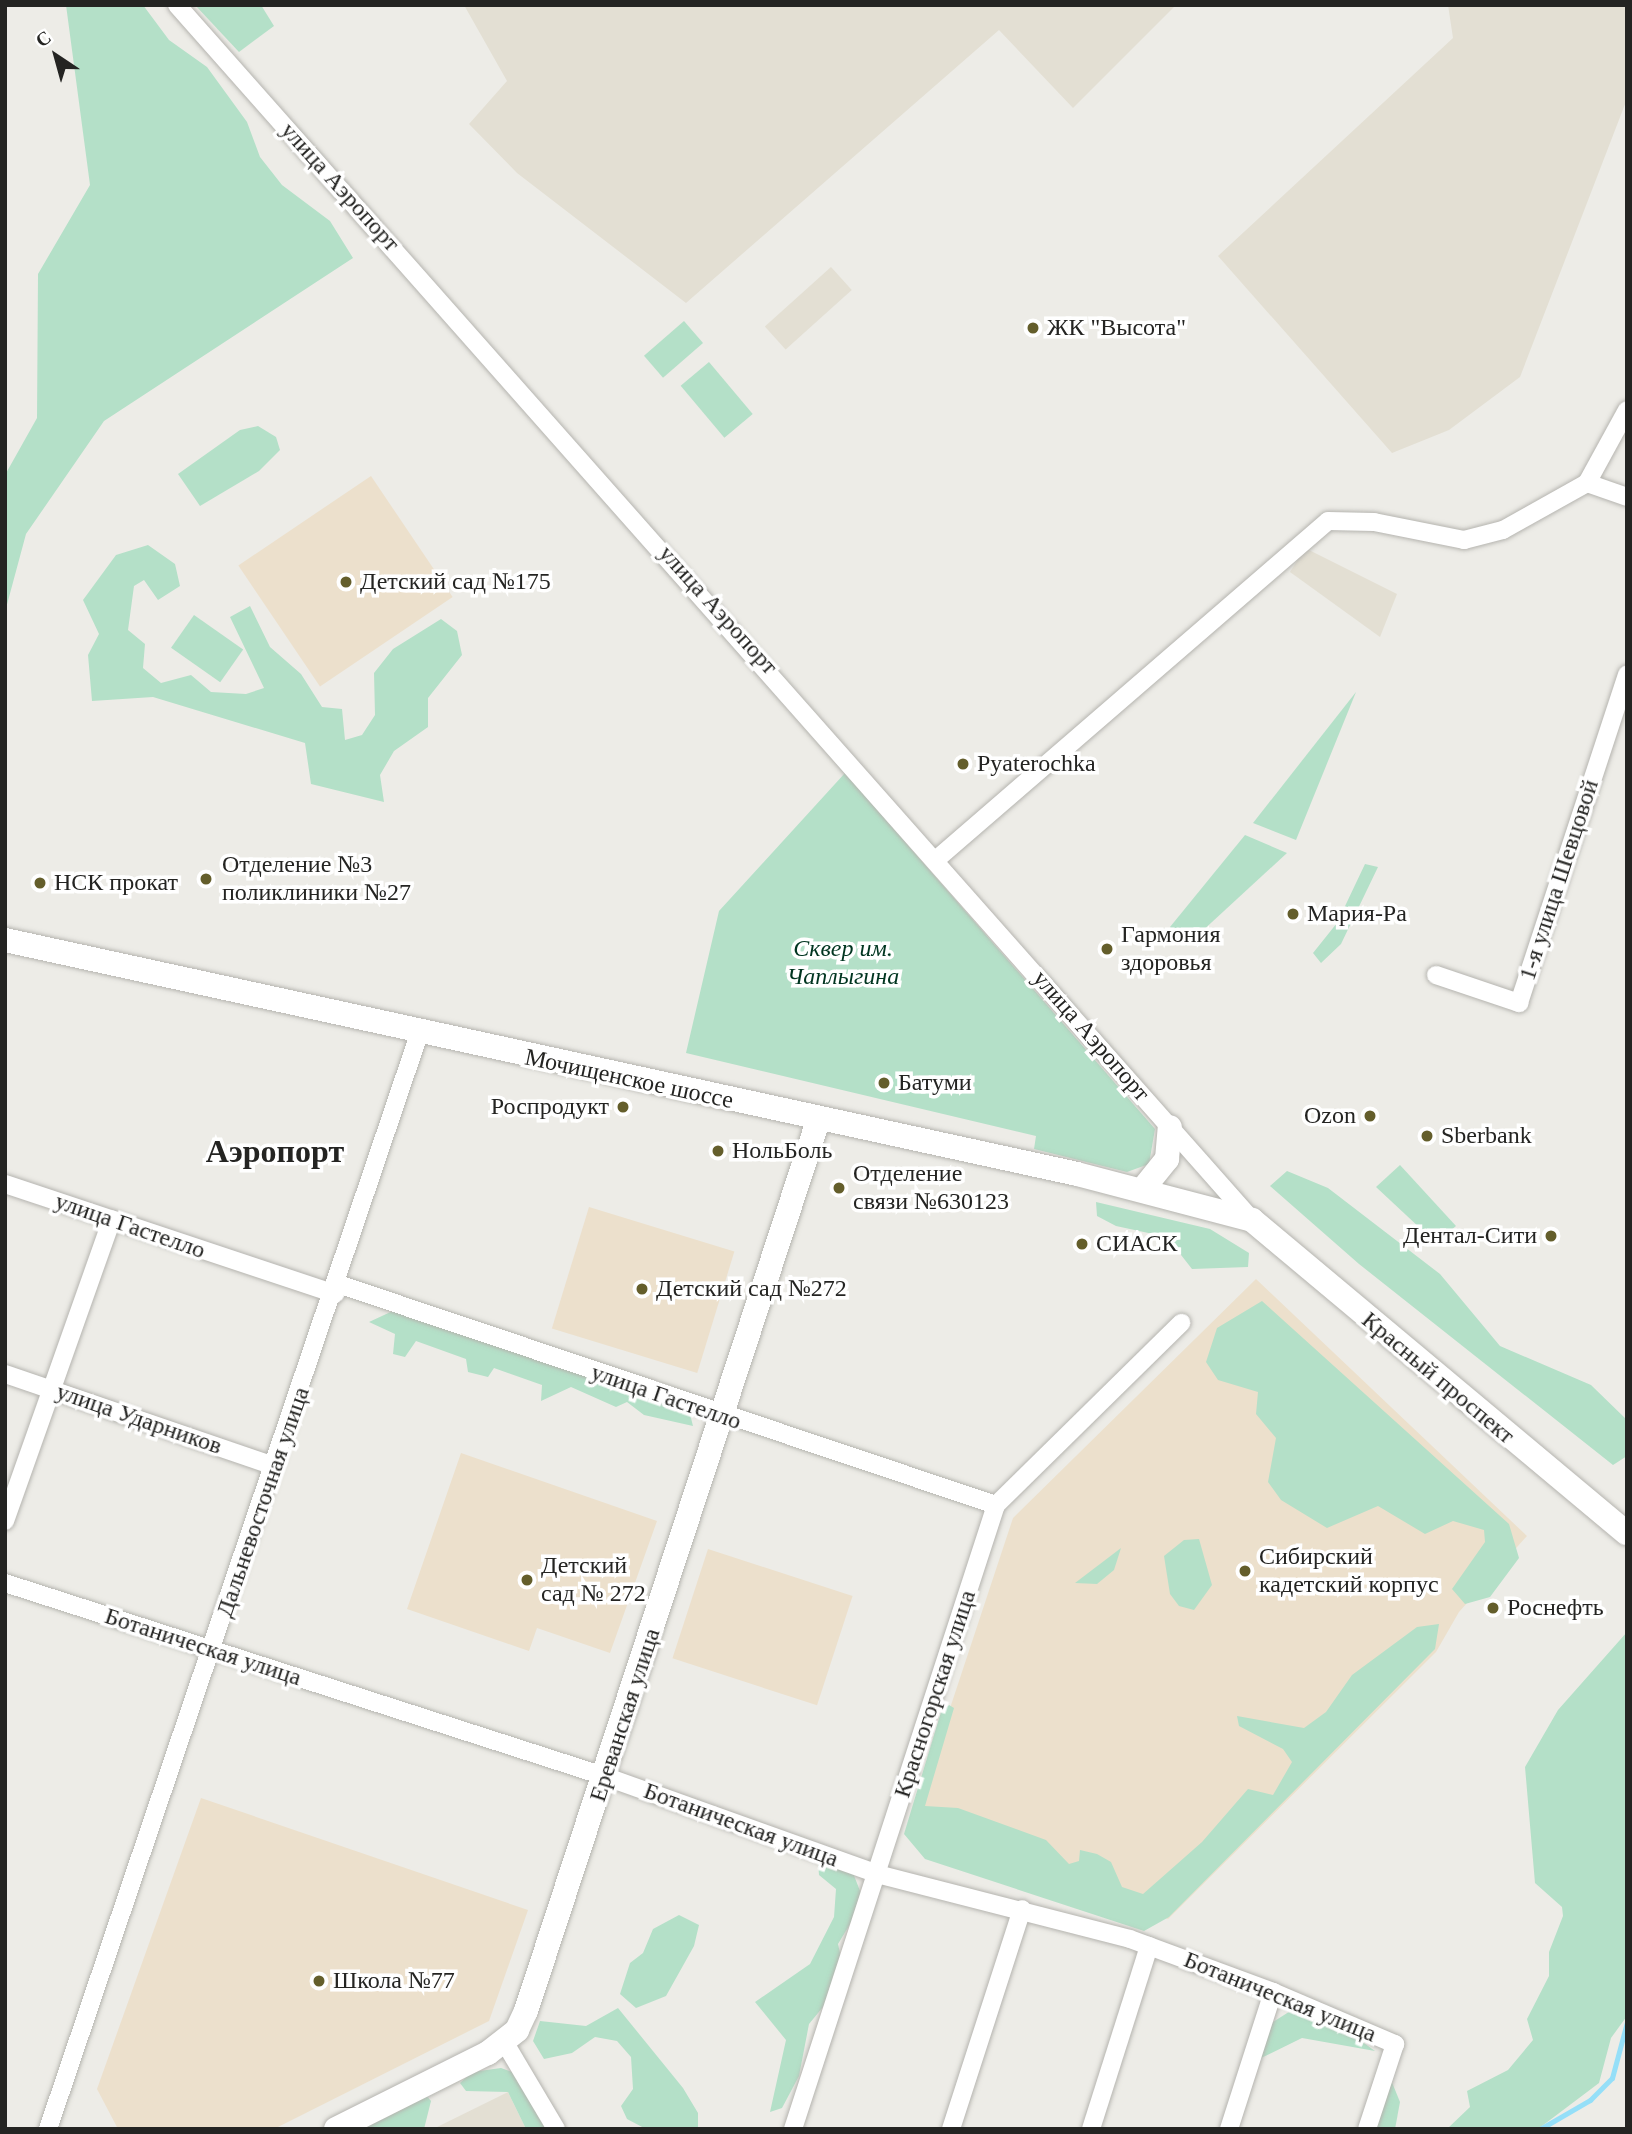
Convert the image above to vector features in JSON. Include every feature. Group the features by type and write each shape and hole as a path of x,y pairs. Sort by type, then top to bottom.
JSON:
{"main road":[{"name":"Мочищенское шоссе","path":"5,940 419,1034 1142,1190 1252,1220"},
{"name":"Ереванская улица","path":"336,2129 505,2043 526,2011 725,1418 818,1121"},
{"path":"1142,1190 1167,1159 1170,1127"},
{"name":"Красный проспект","path":"1252,1220 1627,1533"}],"street":[{"name":"улица Аэропорт","path":"177,5 938,858 1252,1220"},
{"path":"938,858 1328,521 1374,522 1464,540 1503,530 1587,483 1622,437 1627,410"},
{"path":"1587,483 1627,498"},
{"name":"1-я улица Шевцовой","path":"1436,975 1518,1003 1627,674"},
{"name":"Дальневосточная улица","path":"48,2129 273,1466 337,1289 419,1034"},
{"name":"улица Гастелло","path":"5,1184 337,1289 996,1505"},
{"path":"5,1521 112,1219"},
{"name":"Красногорская улица","path":"793,2129 996,1505 1181,1324"},
{"name":"улица Ударников","path":"5,1374 273,1466"},
{"name":"Ботаническая улица","path":"5,1583 212,1652 604,1776 877,1874 1022,1909 1149,1946 1273,1992 1395,2044 1367,2129"},
{"path":"951,2129 1022,1909"},
{"path":"1091,2129 1149,1946"},
{"path":"1230,2129 1273,1992"},
{"path":"505,2043 556,2129"}],"shaded area":[{"path":"464,5 1176,5 1073,108 999,30 686,303 517,173 469,124 507,81"},
{"path":"1448,5 1627,5 1627,99 1520,377 1449,430 1392,453 1218,256 1453,38"},
{"path":"831,267 852,290 786,350 765,327"},
{"name":"Детский сад №175","path":"371,476 453,597 320,687 238,565"},
{"path":"1305,548 1397,594 1380,637 1290,572"},
{"name":"Детский сад №272","path":"589,1207 734,1251 697,1373 552,1328"},
{"name":"Сибирский кадетский корпус","path":"1256,1279 1527,1536 1459,1612 1436,1652 1168,1919 908,1835 1013,1518"},
{"name":"Детский сад № 272","path":"461,1453 657,1521 610,1653 537,1628 529,1651 407,1609"},
{"path":"708,1549 853,1596 817,1705 672,1658"},
{"name":"Школа №77","path":"201,1798 528,1910 489,2021 274,2129 118,2129 97,2089"},
{"path":"508,2092 526,2129 433,2129"}],"green space":[{"path":"66,5 143,5 169,40 207,67 247,122 260,157 282,185 330,221 353,258 104,421 26,534 5,612 5,475 37,418 38,274 90,185"},
{"path":"195,5 261,5 274,26 239,52"},
{"path":"684,321 703,343 663,378 644,356"},
{"path":"709,362 753,414 724,438 681,386"},
{"path":"258,426 276,437 280,450 259,471 200,506 178,474 240,430"},
{"path":"148,545 175,564 180,586 158,600 144,580 134,586 128,630 145,644 143,668 161,683 191,675 211,692 246,694 264,688 230,617 250,606 270,647 301,674 322,707 342,709 345,740 362,735 375,715 374,673 393,649 441,619 457,631 462,655 428,698 428,727 394,751 380,775 384,802 311,784 305,743 153,697 92,701 88,655 99,634 83,600 116,555"},
{"path":"194,615 243,649 220,682 171,648"},
{"path":"1356,692 1296,840 1253,823"},
{"name":"Сквер им. Чаплыгина","path":"845,773 1155,1129 1149,1164 1127,1172 1034,1149 1036,1136 686,1053 719,911"},
{"path":"1245,835 1287,853 1186,946 1170,927"},
{"path":"1365,864 1378,867 1341,944 1321,963 1313,953 1337,923"},
{"path":"1400,1165 1456,1226 1436,1243 1376,1187"},
{"path":"1287,1171 1328,1188 1440,1274 1500,1346 1591,1385 1627,1420 1627,1456 1613,1465 1359,1264 1270,1186"},
{"path":"1096,1202 1210,1229 1249,1253 1248,1267 1192,1269 1167,1237 1116,1226 1097,1216"},
{"path":"1262,1301 1509,1524 1519,1558 1490,1597 1465,1604 1452,1589 1485,1542 1484,1530 1453,1521 1425,1534 1378,1506 1327,1528 1281,1500 1268,1482 1276,1438 1256,1414 1258,1392 1218,1380 1206,1362 1217,1328"},
{"path":"397,1309 689,1410 693,1426 644,1415 627,1402 616,1407 571,1387 541,1401 542,1385 494,1368 488,1377 468,1372 466,1359 416,1341 405,1357 393,1354 395,1334 369,1322"},
{"path":"1199,1539 1212,1585 1194,1610 1179,1606 1170,1594 1164,1556 1184,1540"},
{"path":"1121,1548 1114,1570 1097,1584 1075,1583"},
{"path":"1439,1624 1435,1649 1169,1917 1144,1931 925,1859 904,1834 941,1712 949,1705 954,1708 925,1806 958,1808 1046,1840 1069,1864 1079,1861 1080,1850 1097,1854 1111,1862 1122,1887 1143,1894 1202,1842 1248,1789 1273,1795 1292,1762 1283,1749 1239,1726 1237,1716 1304,1728 1326,1712 1352,1675 1417,1627"},
{"path":"1627,1632 1627,2016 1611,2038 1599,2083 1538,2129 1447,2129 1470,2107 1467,2091 1508,2070 1533,2040 1527,2019 1549,1976 1549,1952 1563,1916 1562,1907 1535,1883 1525,1767 1558,1710"},
{"path":"818,1862 853,1873 864,1901 838,1944 846,1979 809,2024 799,2076 782,2108 770,2112 786,2040 755,2002 810,1964 834,1917 836,1889 819,1875"},
{"path":"679,1915 699,1925 694,1946 666,1996 636,2008 620,1994 630,1963 643,1953 653,1929"},
{"path":"618,2008 683,2088 698,2113 698,2129 646,2129 627,2119 621,2106 633,2089 631,2057 617,2041 595,2037 572,2053 544,2059 533,2041 540,2021 586,2026"},
{"path":"1292,2010 1329,2018 1375,2051 1302,2038 1255,2061 1273,2022"},
{"path":"501,2068 518,2074 551,2129 526,2129 508,2092 466,2091 460,2083 472,2072"},
{"path":"1391,2080 1400,2102 1395,2129 1373,2129"},
{"path":"426,2095 431,2101 424,2129 357,2129"}],"waterway":[{"path":"1540,2129 1590,2100 1612,2078 1627,2022"}],"place":[{"name":"ЖК \"Высота\"","path":"1033,328"},
{"name":"Детский сад №175","path":"346,582"},
{"name":"Pyaterochka","path":"963,764"},
{"name":"Отделение №3 поликлиники №27","path":"206,879"},
{"name":"НСК прокат","path":"40,883"},
{"name":"Мария-Ра","path":"1293,914"},
{"name":"Гармония здоровья","path":"1107,949"},
{"name":"Батуми","path":"884,1083"},
{"name":"Роспродукт","path":"623,1107"},
{"name":"Ozon","path":"1370,1116"},
{"name":"Sberbank","path":"1427,1136"},
{"name":"НольБоль","path":"718,1151"},
{"name":"Отделение связи №630123","path":"839,1188"},
{"name":"Дентал-Сити","path":"1551,1236"},
{"name":"СИАСК","path":"1082,1244"},
{"name":"Детский сад №272","path":"642,1289"},
{"name":"Сибирский кадетский корпус","path":"1245,1571"},
{"name":"Детский сад № 272","path":"527,1580"},
{"name":"Роснефть","path":"1493,1608"},
{"name":"Школа №77","path":"319,1981"}],"district":[{"name":"Аэропорт","path":"275,1151"}]}
